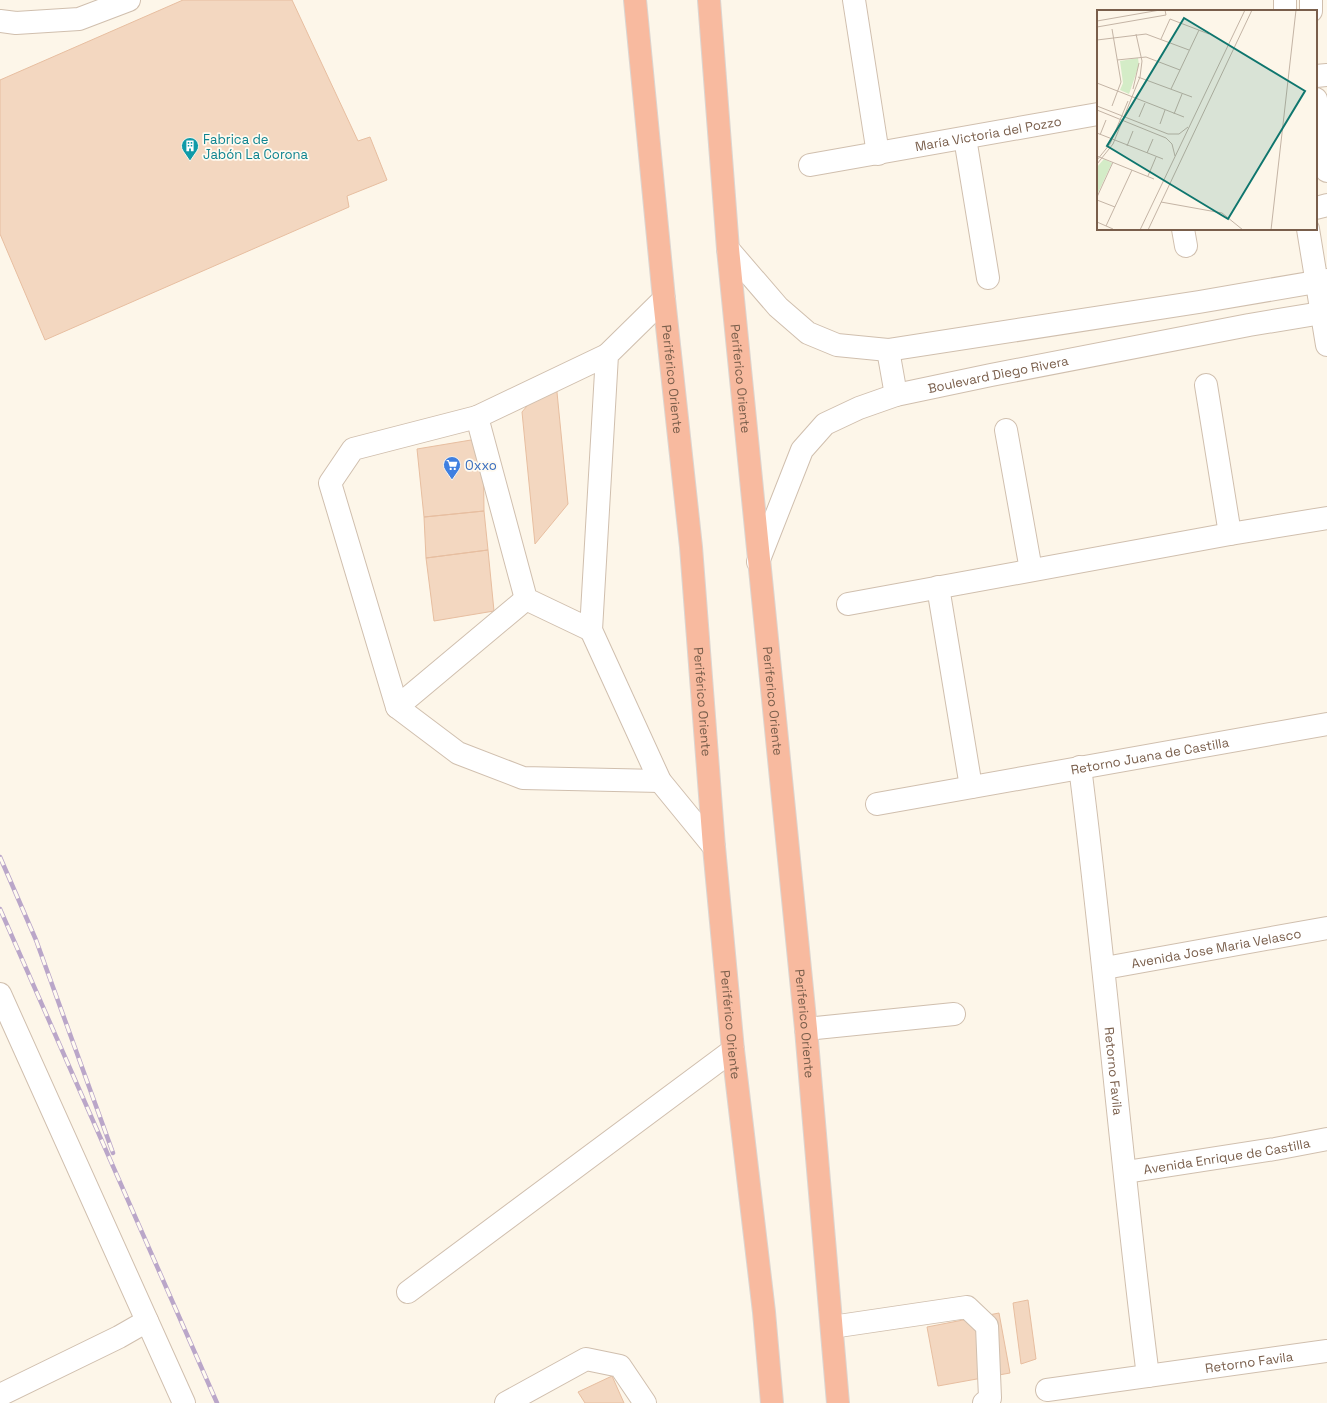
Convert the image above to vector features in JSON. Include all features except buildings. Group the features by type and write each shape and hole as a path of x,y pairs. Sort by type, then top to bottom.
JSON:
{"highway":[{"name":"Periférico Oriente","path":"635,0 664,298 691,547 714,847 733,1050 764,1312 772,1403"},
{"name":"Periferico Oriente","path":"709,0 728,249 758,562 806,1028 838,1403"}],"street":[{"path":"0,21 16,23 79,19 129,0"},
{"path":"854,0 878,154"},
{"path":"1284,10 1285,0"},
{"path":"1317,76 1327,75"},
{"name":"María Victoria del Pozzo","path":"810,165 1097,114"},
{"path":"1317,116 1318,134 1327,171"},
{"path":"965,138 988,278"},
{"path":"1317,208 1327,205"},
{"path":"1308,230 1322,280 1327,345"},
{"path":"728,249 778,307 808,333 837,345 888,350 1198,302 1322,280"},
{"path":"660,781 523,778 458,753 397,707 330,484 353,448 477,417 607,354 664,298"},
{"name":"Boulevard Diego Rivera","path":"758,562 802,450 825,424 858,408 896,394 1242,326 1324,313"},
{"path":"888,350 896,394"},
{"path":"607,354 591,630 660,781 714,847"},
{"path":"1206,385 1230,534"},
{"path":"477,417 526,599 591,630"},
{"path":"1006,430 1031,570"},
{"path":"848,604 1230,534 1327,518"},
{"path":"938,587 972,786"},
{"path":"397,707 526,599"},
{"name":"Retorno Juana de Castilla","path":"877,804 1327,724"},
{"name":"Retorno Favila","path":"1080,767 1105,968 1136,1282 1148,1376"},
{"name":"Avenida Jose Maria Velasco","path":"1105,968 1327,928"},
{"path":"0,994 184,1403"},
{"path":"806,1028 954,1014"},
{"path":"408,1292 733,1050"},
{"name":"Avenida Enrique de Castilla","path":"1126,1172 1275,1149 1327,1139"},
{"path":"832,1326 967,1307 987,1326 990,1398 984,1403"},
{"path":"0,1395 119,1337 147,1321"},
{"name":"Retorno Favila","path":"1047,1390 1327,1351"},
{"path":"506,1403 586,1359 620,1366 645,1403"}],"railway":[{"path":"0,857 36,940 113,1153"},
{"path":"0,909 217,1403"}],"place":[{"name":"Fabrica de Jabón La Corona","path":"190,161"},
{"name":"Oxxo","path":"452,480"}]}
